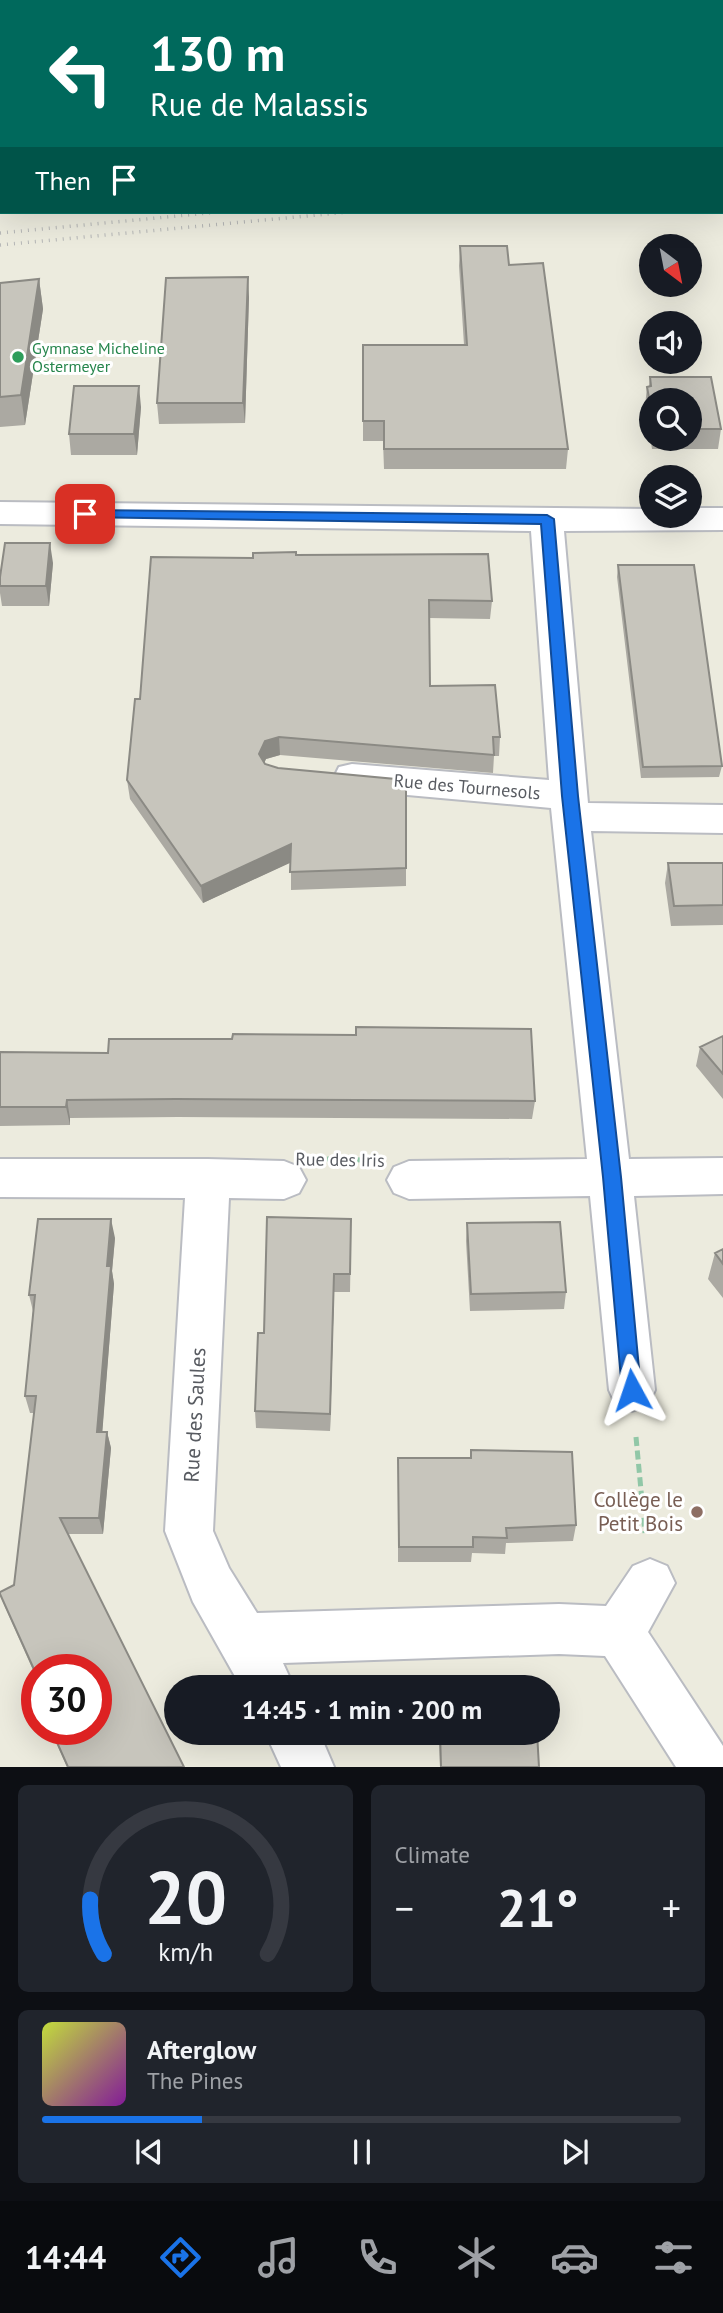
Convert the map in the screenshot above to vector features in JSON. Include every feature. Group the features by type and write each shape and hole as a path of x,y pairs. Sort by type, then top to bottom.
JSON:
{"street":[{"path":"0,513 723,519"},
{"path":"547,519 571,807 612,1177 632,1390"},
{"name":"Rue des Tournesols","path":"321,774 571,807 723,819"},
{"path":"409,1180 723,1176"},
{"name":"Rue des Iris","path":"0,1178 284,1180"},
{"name":"Rue des Saules","path":"208,1178 189,1531 211,1585 262,1675"},
{"path":"619,1632 650,1583"},
{"path":"244,1639 559,1629 619,1632"},
{"path":"619,1632 706,1767"},
{"path":"297,1745 308,1767"}],"path":[{"name":"Rue des Iris","path":"284,1180 283,1159 411,1161 409,1180"},
{"path":"632,1390 650,1583"}],"building":[{"path":"460,246 507,246 509,265 543,263 568,449 384,449 384,421 363,421 363,345 467,345"},
{"path":"248,277 243,403 157,403 166,278"},
{"name":"Gymnase Micheline Ostermeyer","path":"39,279 21,395 0,397 0,283"},
{"path":"650,377 711,377 721,429 702,429 702,388 647,388 651,386"},
{"path":"74,386 139,386 134,434 69,434"},
{"path":"5,543 50,543 46,586 0,586"},
{"path":"296,552 296,555 488,554 492,601 429,600 430,686 495,685 500,737 493,737 494,755 279,737 265,741 259,754 265,764 278,768 406,780 406,868 290,872 291,844 201,886 127,780 135,699 140,699 151,557 253,558 253,553"},
{"path":"618,565 694,565 722,766 643,767"},
{"path":"668,863 723,863 723,905 674,906"},
{"path":"356,1027 531,1029 535,1101 67,1100 66,1107 0,1107 0,1052 108,1053 109,1039 232,1039 233,1034 356,1035"},
{"path":"723,1036 723,1074 700,1047"},
{"path":"267,1217 351,1219 350,1274 334,1274 330,1414 255,1411 258,1333 264,1333"},
{"path":"38,1219 111,1219 107,1266 111,1266 97,1432 107,1432 99,1518 60,1518 164,1727 164,1745 173,1745 184,1767 68,1767 58,1745 112,1745 112,1654 27,1654 0,1594 14,1585 36,1396 25,1396 35,1295 29,1295"},
{"path":"560,1222 566,1292 471,1294 467,1223"},
{"path":"723,1249 723,1264 715,1253"},
{"path":"471,1450 572,1452 576,1525 506,1528 507,1538 473,1537 473,1547 399,1547 398,1458 471,1458"},
{"path":"440,1745 538,1745 539,1767 441,1767"}],"railway":[{"path":"0,233 198,214"},
{"path":"0,245 328,214"}],"place":[{"name":"Gymnase Micheline Ostermeyer","path":"18,357"},
{"name":"Collège le Petit Bois","path":"697,1512"}],"route":[{"path":"85,514 547,519 570,796 612,1177 632,1390"}]}
